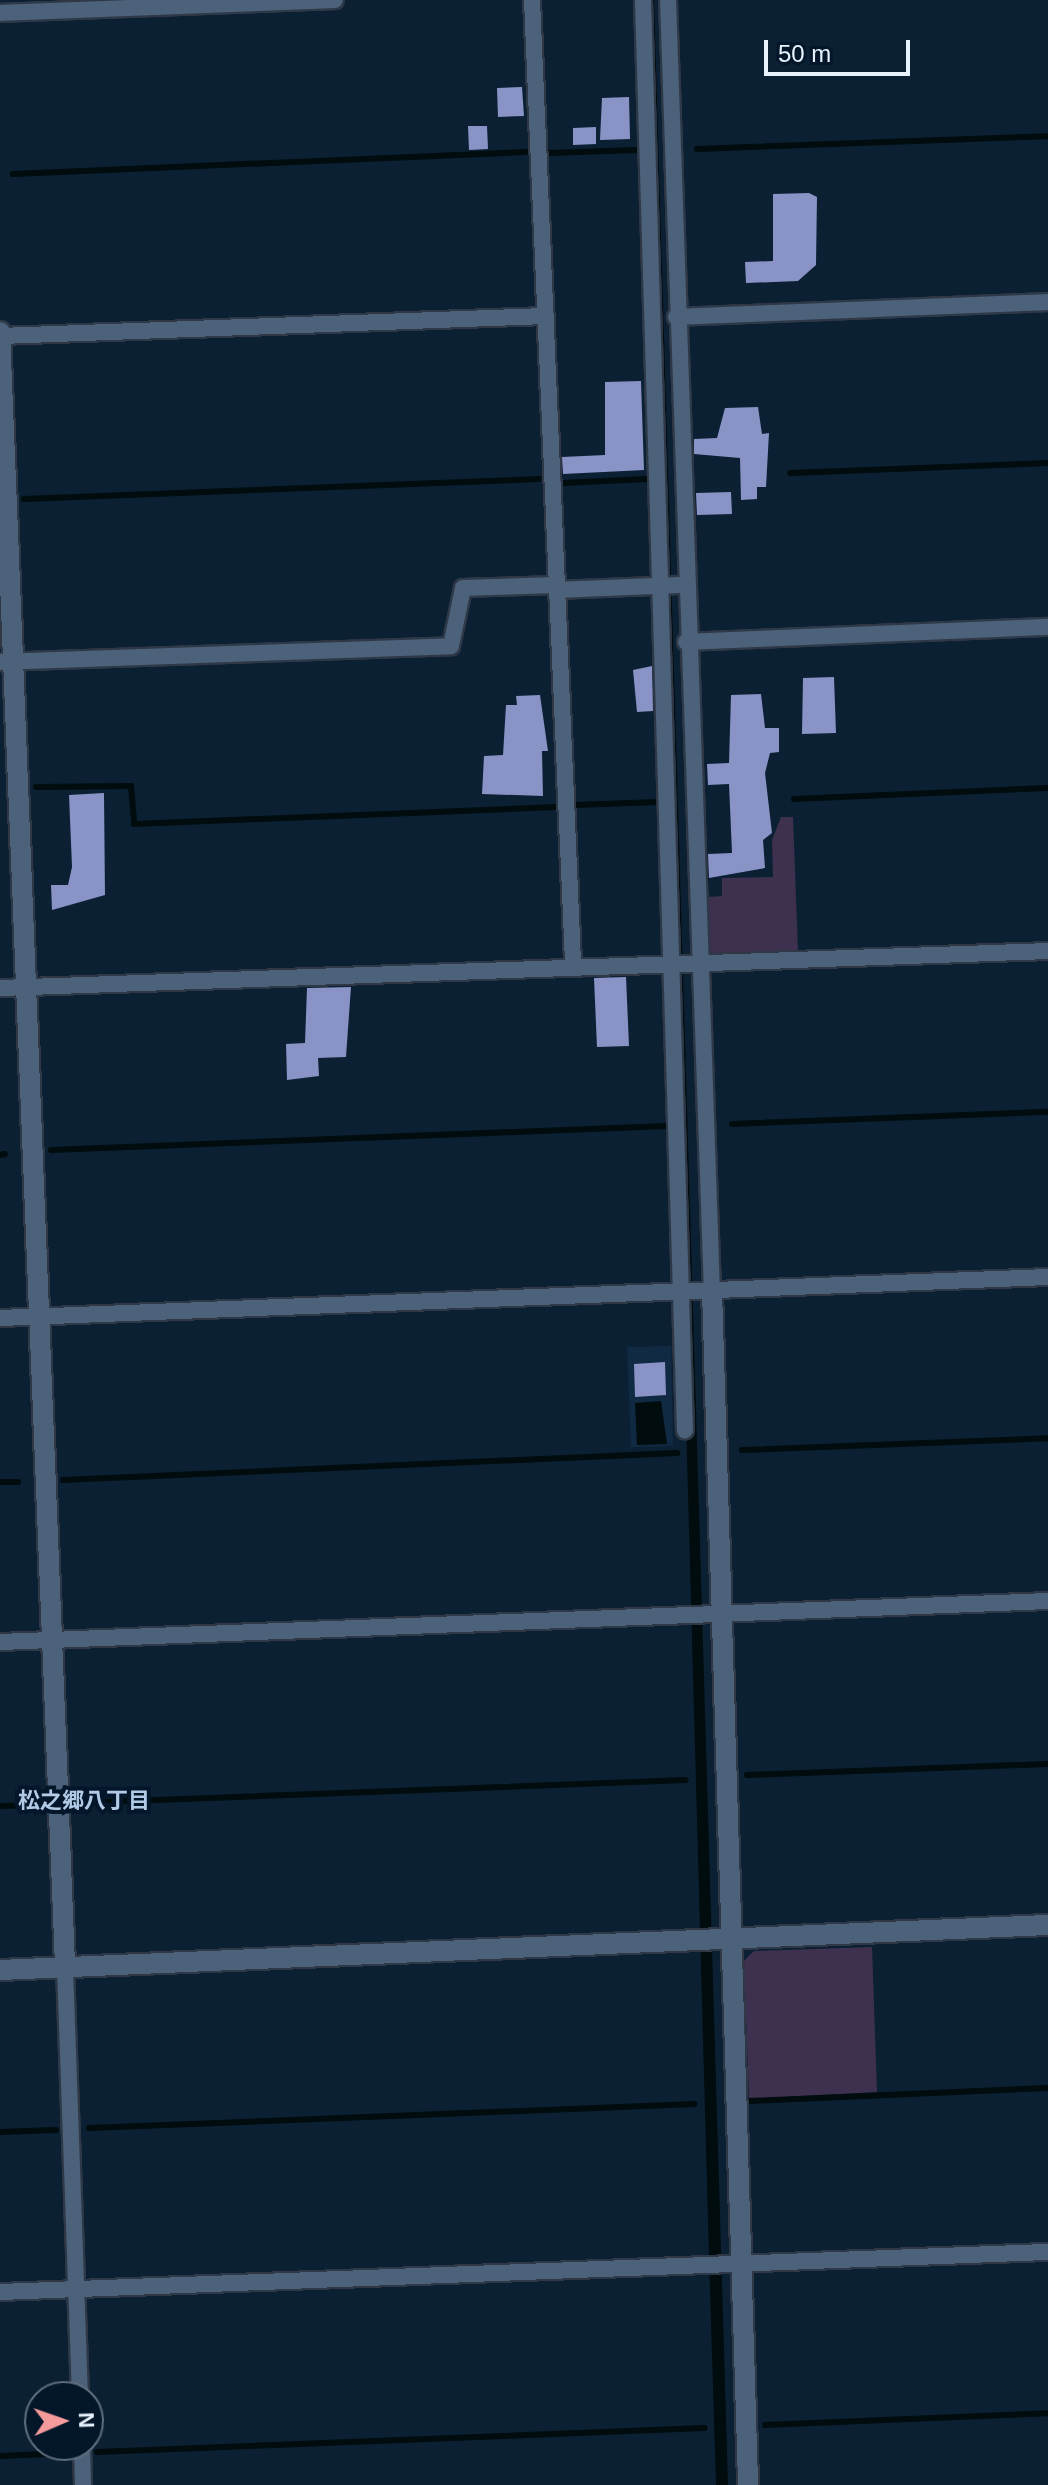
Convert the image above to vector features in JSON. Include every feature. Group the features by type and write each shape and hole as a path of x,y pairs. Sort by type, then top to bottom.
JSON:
{"street":[{"path":"0,13 335,0"},
{"path":"532,0 573,964"},
{"path":"643,0 672,586 686,642 735,2263 748,2485"},
{"path":"668,0 676,317 669,961 685,1430"},
{"path":"676,317 1048,302"},
{"path":"79,2381 26,987 6,662 0,335 546,316"},
{"path":"6,662 451,646 463,588 672,586"},
{"path":"686,642 1048,627"},
{"path":"0,988 573,964 1048,951"},
{"path":"0,1318 1048,1277"},
{"path":"0,1642 1048,1601"},
{"path":"0,1970 1048,1925"},
{"path":"0,2292 1048,2252"},
{"path":"82,2461 83,2485"}],"shaded area":[{"path":"647,0 654,0 728,2485 716,2485"},
{"path":"781,817 793,817 798,952 715,956 708,950 707,897 722,896 722,878 773,877 772,840"},
{"path":"671,1346 673,1446 631,1447 627,1347"},
{"path":"661,1401 667,1444 637,1445 635,1403"},
{"path":"872,1947 877,2092 749,2099 744,1961 754,1951"}],"building":[{"path":"522,87 524,116 498,117 497,88"},
{"path":"629,97 630,139 600,140 602,98"},
{"path":"468,126 487,126 488,149 469,150"},
{"path":"596,127 596,144 573,145 573,128"},
{"path":"809,193 817,197 816,265 798,281 746,283 745,262 773,261 773,194"},
{"path":"641,381 644,470 563,474 562,457 605,455 605,382"},
{"path":"758,407 762,434 769,433 766,487 757,487 757,499 741,500 740,458 694,454 694,439 717,438 725,408"},
{"path":"731,492 732,514 697,515 696,493"},
{"path":"652,666 653,711 637,712 633,670"},
{"path":"834,677 836,733 802,734 803,678"},
{"path":"761,694 765,728 779,728 779,752 770,753 765,773 772,833 763,840 765,868 709,878 708,854 732,853 729,784 708,785 707,764 729,763 731,695"},
{"path":"540,695 548,751 542,751 543,796 482,794 484,756 503,755 506,705 517,705 516,696"},
{"path":"104,793 105,895 52,910 51,885 68,885 72,867 69,795"},
{"path":"626,977 629,1046 597,1047 594,978"},
{"path":"351,987 346,1057 318,1058 319,1076 287,1080 286,1044 305,1043 307,988"},
{"path":"665,1362 666,1395 635,1397 634,1364"}],"waterway":[{"path":"697,149 1048,136"},
{"path":"549,153 637,150"},
{"path":"13,174 526,152"},
{"path":"790,473 1048,463"},
{"path":"24,499 539,479"},
{"path":"563,483 647,479"},
{"path":"36,787 131,786 134,824 556,807"},
{"path":"794,799 1048,788"},
{"path":"575,805 657,802"},
{"path":"732,1124 1048,1112"},
{"path":"51,1150 667,1126"},
{"path":"0,1155 5,1154"},
{"path":"742,1450 1048,1438"},
{"path":"63,1480 677,1453"},
{"path":"0,1482 18,1482"},
{"path":"747,1775 1048,1764"},
{"path":"77,1803 686,1780"},
{"path":"0,1806 30,1805"},
{"path":"749,2101 1048,2088"},
{"path":"89,2128 695,2104"},
{"path":"0,2132 56,2130"},
{"path":"765,2425 1048,2413"},
{"path":"104,2452 705,2428"},
{"path":"0,2456 24,2455"}],"district":[{"name":"松之郷八丁目","path":"84,1801"}]}
